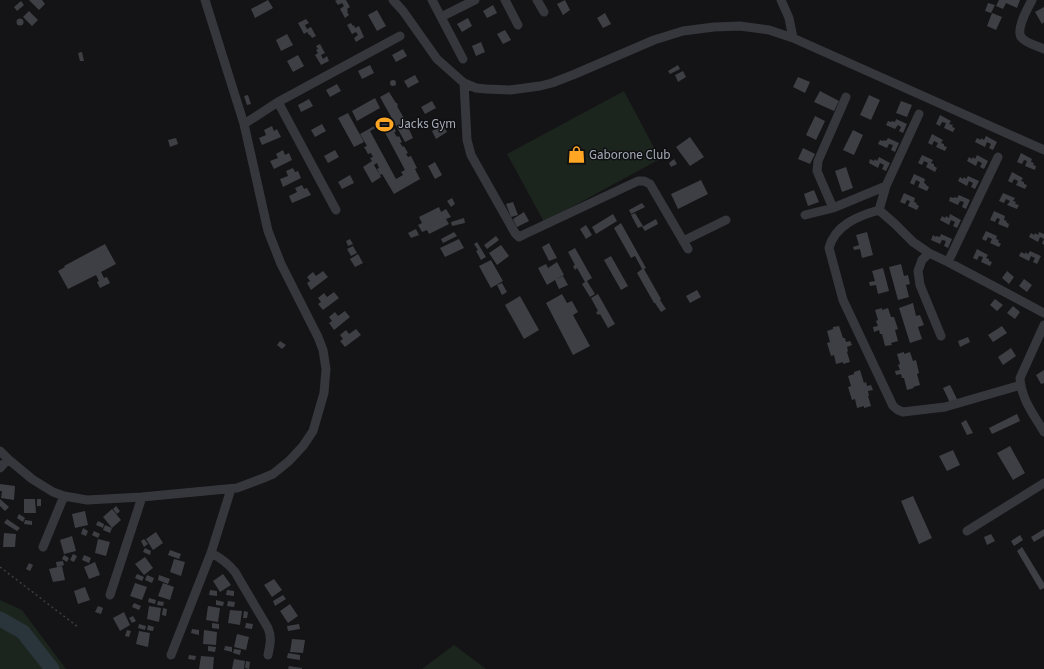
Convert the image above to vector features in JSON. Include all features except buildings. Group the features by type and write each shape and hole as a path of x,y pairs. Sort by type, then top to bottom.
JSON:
{"street":[{"path":"0,451 32,479 53,492 64,496 88,500 142,497 230,489 249,484 273,474 289,461 303,446 312,431 324,393 326,369 324,350 281,264 268,231 244,124 205,0"},
{"path":"393,0 403,11 437,59 464,83 476,88 510,90 546,84 576,74 654,40 683,31 714,27 740,26 769,30 793,38 1044,150"},
{"path":"432,0 464,59"},
{"path":"441,17 475,0"},
{"path":"505,0 518,25"},
{"path":"537,0 544,12"},
{"path":"781,0 789,18 793,38"},
{"path":"1032,0 1020,28 1021,37 1027,42 1044,49"},
{"path":"244,124 278,102 400,36"},
{"path":"464,83 467,140 471,155 515,234 519,236 525,234 638,181 644,181 650,184 685,245 726,220"},
{"path":"833,208 817,171 817,166 846,97"},
{"path":"278,102 336,210"},
{"path":"879,210 886,186 919,114"},
{"path":"948,262 998,157"},
{"path":"805,215 833,208 886,186"},
{"path":"879,210 913,242 929,253 1044,313"},
{"path":"879,210 860,216 839,229 831,240 829,248 843,300 892,406 903,412 945,407 1021,386"},
{"path":"929,253 922,260 918,271 920,285 941,336"},
{"path":"1044,324 1020,378 1026,401 1044,432"},
{"path":"0,468 8,459"},
{"path":"967,531 1044,483"},
{"path":"171,655 211,553 230,489"},
{"path":"43,547 64,496"},
{"path":"110,595 142,497"},
{"path":"211,553 222,559 235,572 271,633 268,655"}],"path":[{"path":"0,567 78,627"}],"shaded area":[{"path":"624,91 660,159 544,222 507,154"},
{"path":"0,600 22,610 66,669 0,669"},
{"path":"454,645 486,669 422,669"}],"waterway":[{"path":"0,619 23,632 52,669"}],"place":[{"name":"Jacks Gym","path":"385,124"},
{"name":"Gaborone Club","path":"576,155"}]}
